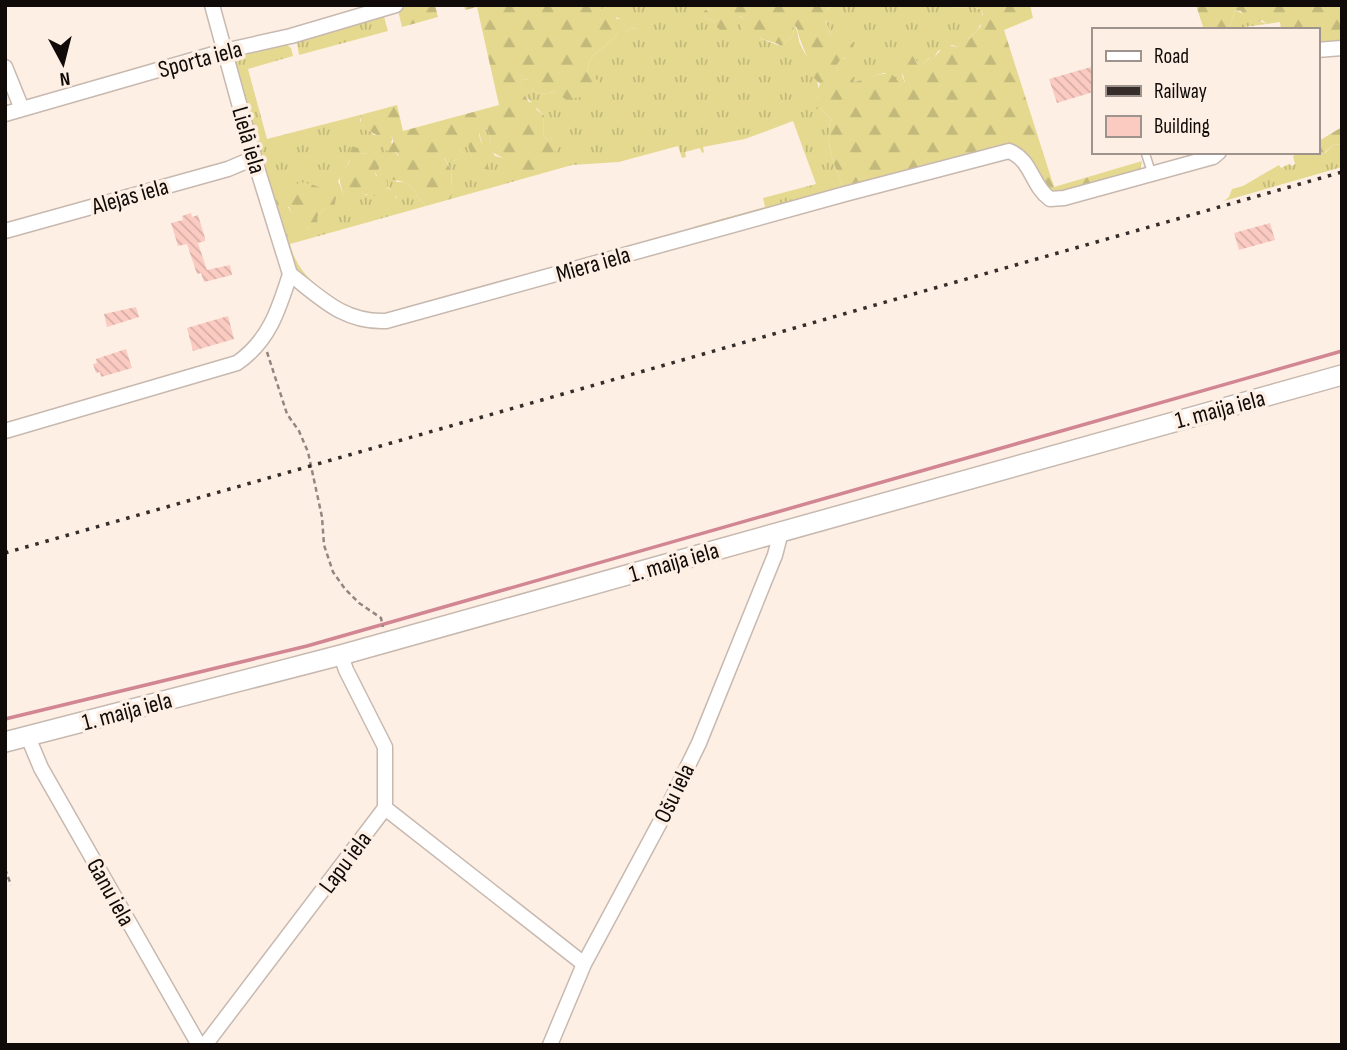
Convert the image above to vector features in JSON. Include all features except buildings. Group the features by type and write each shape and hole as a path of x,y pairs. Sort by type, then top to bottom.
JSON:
{"street":[{"name":"Lielā iela","path":"212,5 254,158 290,274"},
{"name":"Sporta iela","path":"5,114 396,5"},
{"path":"1319,50 1342,48"},
{"path":"5,67 22,108"},
{"name":"Miera iela","path":"290,274 348,316 359,320 386,321 1009,151 1017,154 1026,164 1038,190 1049,199 1064,198 1217,154"},
{"name":"Alejas iela","path":"5,231 228,169 254,158"},
{"path":"5,431 224,369 248,356 267,333 279,308 290,274"},
{"name":"1. maija iela","path":"5,742 341,655 1342,375"},
{"name":"Ošu iela","path":"550,1045 584,964 665,813 699,743 775,555 780,533"},
{"name":"Lapu iela","path":"205,1045 385,808 385,747 341,655"},
{"name":"Ganu iela","path":"28,737 41,768 199,1045"},
{"path":"385,808 584,964"}],"lane":[{"path":"1146,154 1152,174"}],"path":[{"path":"267,333 267,349 275,380 307,452 322,517 324,545 333,572 359,603 381,618 384,631"},
{"path":"5,869 11,885"}],"green space":[{"path":"410,5 435,5 438,17 402,27 398,10"},
{"path":"464,5 602,5 601,9 617,19 637,19 639,24 637,28 618,33 590,61 587,72 600,82 599,91 592,92 588,89 583,97 573,98 569,102 556,92 539,94 533,91 529,80 522,79 519,91 544,115 543,135 548,140 558,140 559,148 548,154 548,160 538,174 509,166 503,158 490,151 491,140 487,128 479,133 488,160 487,169 480,169 472,158 466,139 458,146 459,151 467,155 453,161 444,158 452,172 451,199 426,206 415,190 404,182 391,179 387,168 392,157 399,156 396,152 390,153 383,148 384,144 393,143 393,138 390,136 383,139 368,130 362,130 360,115 397,105 403,131 499,105 477,7 465,10"},
{"path":"602,5 712,5 712,9 705,10 705,18 717,22 717,27 731,26 731,22 739,16 744,19 743,24 748,29 754,29 761,39 781,46 793,36 794,25 816,77 819,97 815,98 831,119 830,147 844,189 694,229 693,227 765,207 763,198 816,184 793,121 745,139 703,147 702,153 700,148 685,152 686,157 682,158 678,146 619,162 572,165 451,199 452,172 444,157 453,161 466,155 459,151 457,145 467,138 472,158 485,157 479,132 487,128 491,140 489,145 495,156 503,158 548,154 548,140 543,135 544,115 518,91 522,79 530,80 533,91 539,94 556,92 573,98 588,89 593,79 587,72 593,57 618,33 637,28 601,9"},
{"path":"712,5 836,5 826,10 825,14 831,36 845,36 853,44 850,55 840,60 836,66 837,70 850,75 854,82 877,75 892,74 901,85 905,82 900,65 905,53 911,53 919,67 930,58 933,59 945,45 958,47 981,26 978,18 983,15 981,9 953,8 950,5 1030,5 1033,18 1004,30 1054,187 1142,161 1140,170 1066,193 1051,194 1024,154 844,189 830,147 831,119 820,108 809,111 811,105 805,102 808,94 819,97 820,84 809,73 808,61 797,28 794,25 793,36 781,46 758,37 754,29 743,32 740,26 744,19 740,16 731,22 735,31 726,36 717,27 717,22 705,18 703,13 712,9"},
{"path":"836,5 970,7 981,9 982,21 977,31 958,47 952,45 938,51 933,60 929,58 919,68 916,60 902,75 905,83 901,85 885,73 853,82 837,70 840,59 846,58 831,36 824,16 826,10"},
{"path":"1196,5 1342,5 1342,44 1319,46 1319,28 1281,28 1280,22 1267,24 1262,20 1255,23 1246,19 1241,11 1235,10 1229,28 1203,28"},
{"path":"1235,10 1267,24 1237,28 1229,28"},
{"path":"383,13 388,31 299,55 297,42"},
{"path":"286,44 291,48 293,56 248,69 267,139 360,115 360,121 374,135 393,138 390,145 399,157 396,182 404,182 415,190 426,206 290,244 306,275 323,290 354,310 348,311 302,276 293,265 236,73 236,62 245,55","holes":["360,153 368,154 378,163 379,169 375,171 377,175 397,198 378,194 344,196 338,181 350,160","296,187 327,193 325,209 307,228 279,194 286,194"]},
{"path":"1342,127 1342,145 1334,144 1323,154 1319,153 1319,141"},
{"path":"1334,144 1342,145 1342,167 1224,201 1232,189 1243,186 1279,165 1281,168 1289,164 1292,166 1295,164 1293,156 1296,154 1325,153"},
{"path":"352,146 358,148 360,153 368,154 370,151 379,154 376,176 387,181 387,188 395,192 397,204 393,207 379,200 377,195 361,196 356,202 353,197 344,197 340,178 350,161 348,158"},
{"path":"299,182 319,187 336,197 334,209 325,209 318,214 317,224 311,227 298,224 289,207 281,207 275,197 286,194"}],"waterway":[{"path":"5,719 307,646 1342,351"}],"railway":[{"path":"5,553 1342,172"}]}
